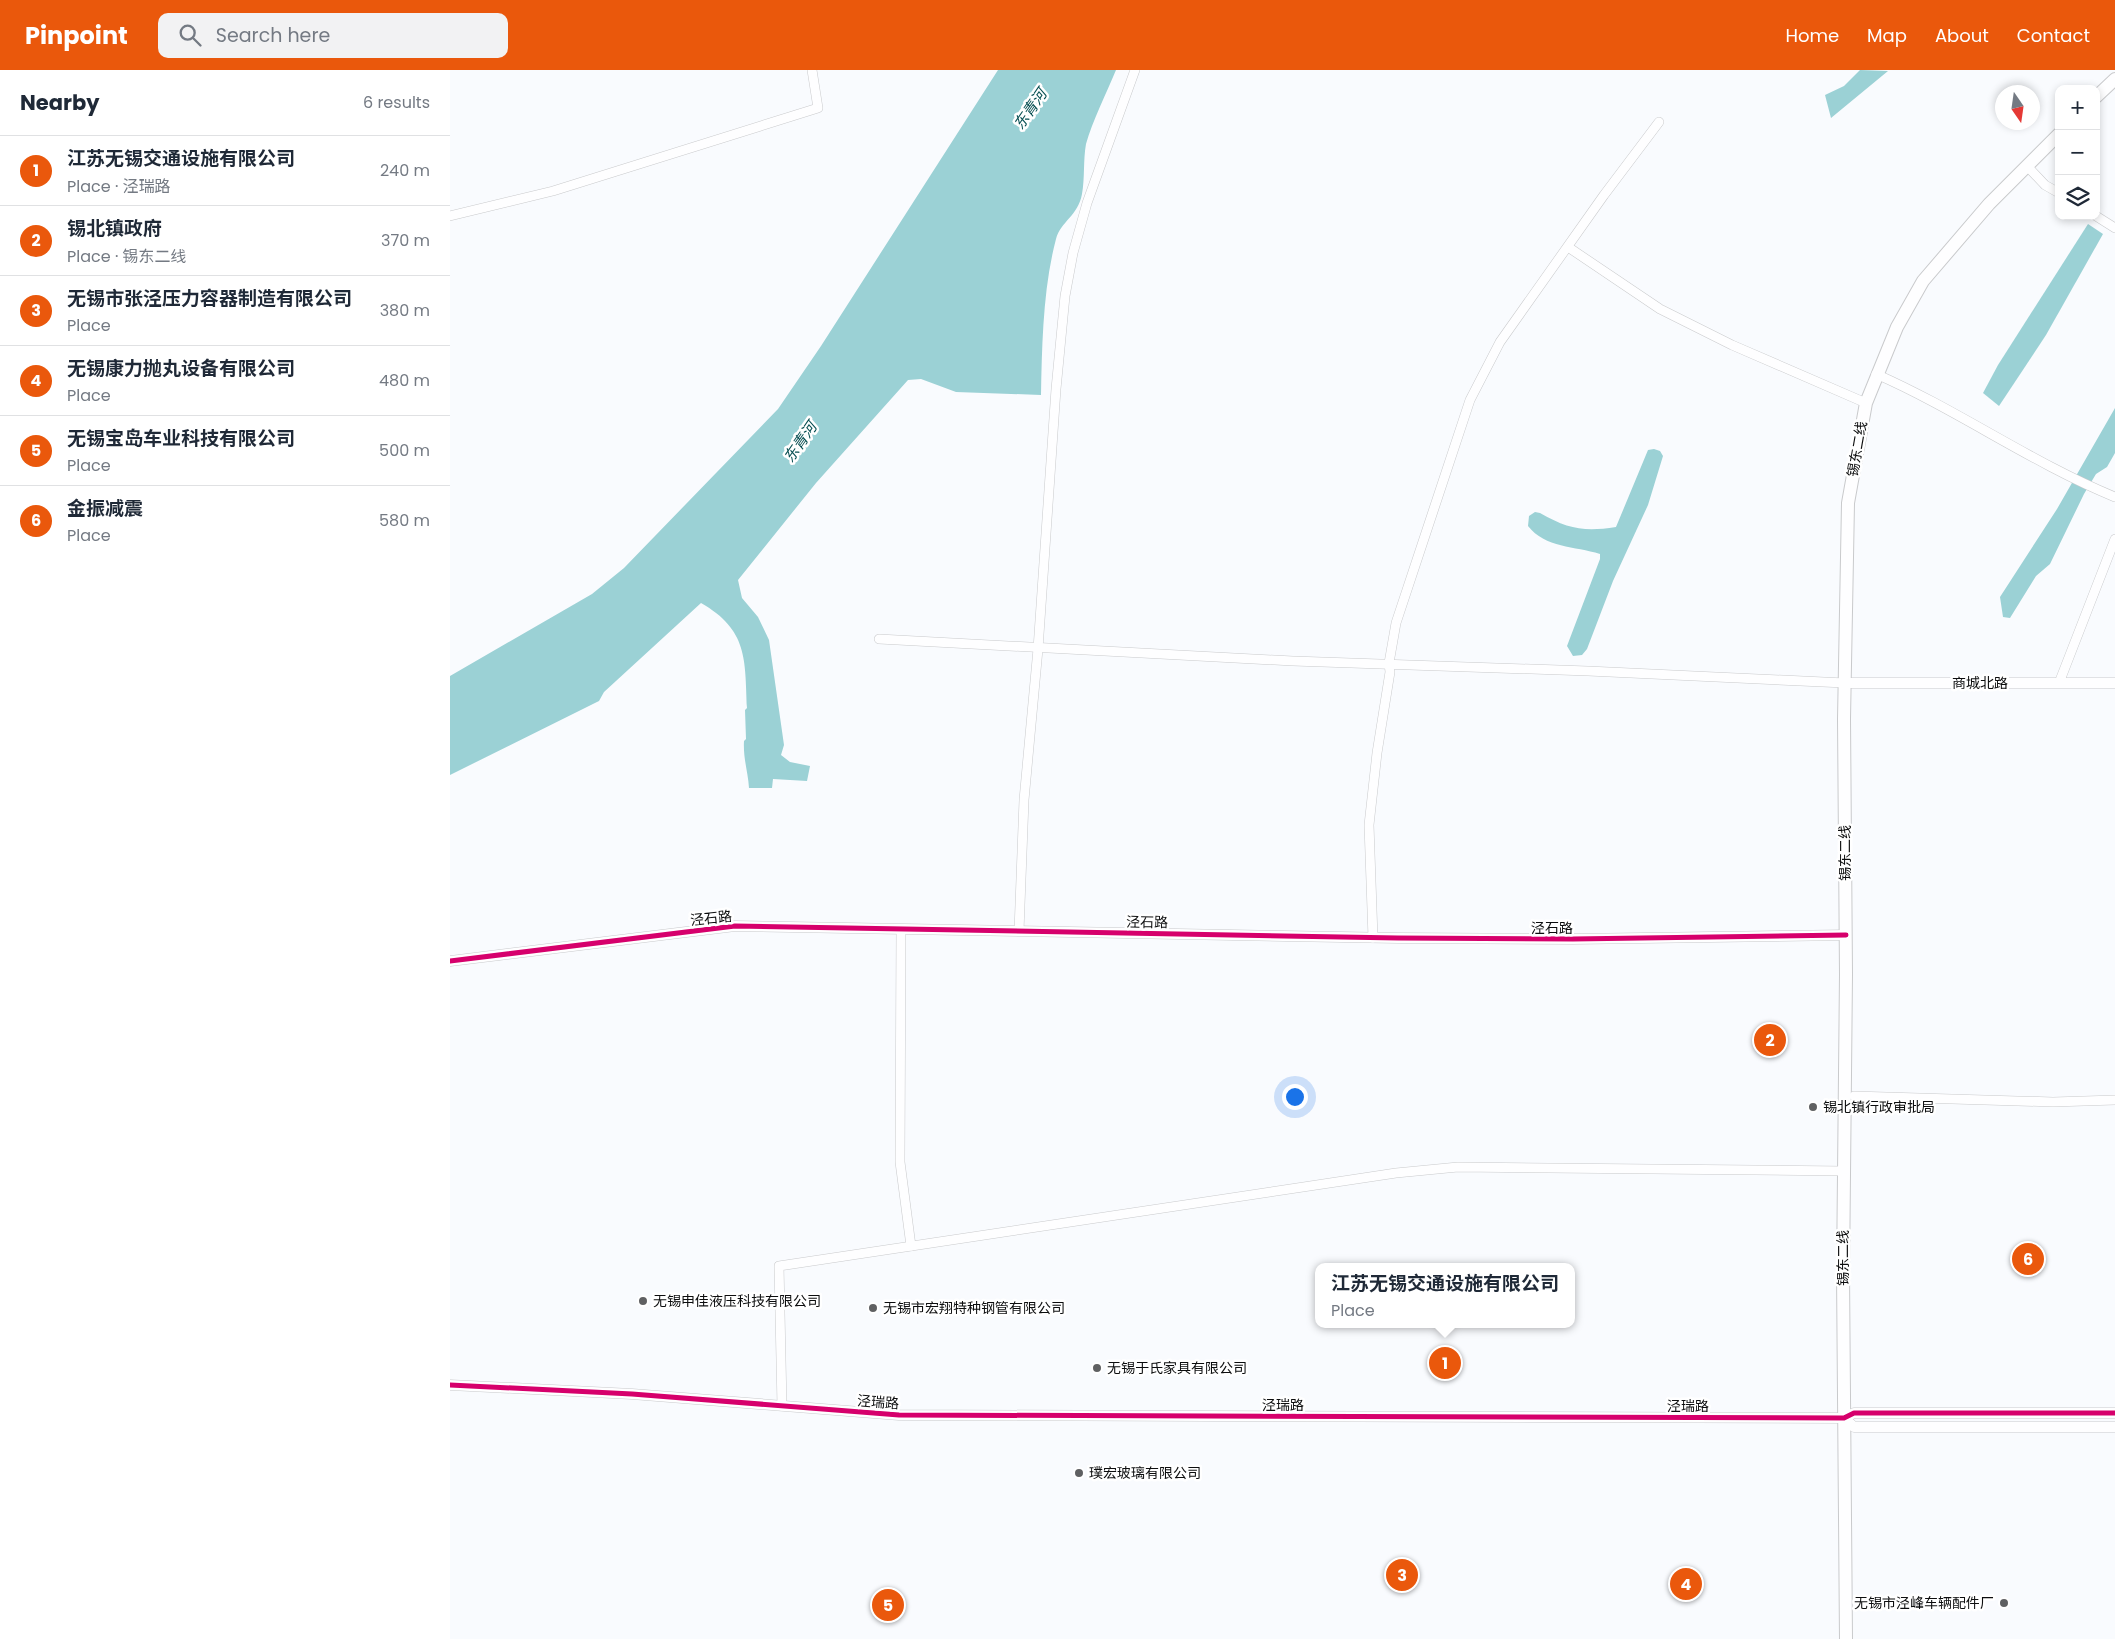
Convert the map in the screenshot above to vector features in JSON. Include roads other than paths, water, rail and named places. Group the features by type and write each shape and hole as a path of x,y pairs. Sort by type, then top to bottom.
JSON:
{"main road":[{"path":"2100,93 2115,79"},
{"name":"锡东二线","path":"1846,1639 1844,1171 1846,935 1845,683 1848,503 1866,403 1876,374 1897,327 1923,282 1989,204 2055,138"}],"street":[{"path":"450,216 553,191 818,108 812,70"},
{"path":"1020,931 1024,800 1038,649 1056,389 1065,296 1073,253 1087,203 1135,70"},
{"path":"1373,938 1369,825 1377,753 1390,672 1389,663 1396,623 1470,400 1500,342 1660,122"},
{"path":"2027,166 2045,185 2055,191"},
{"path":"2100,219 2115,228"},
{"path":"1568,247 1660,309 1732,345 1866,403"},
{"path":"1876,374 1977,424 2093,488 2115,497"},
{"path":"2059,683 2115,539"},
{"path":"879,639 1038,649 1293,661 1389,663 1845,683"},
{"name":"商城北路","path":"1845,683 2115,683"},
{"name":"泾石路","path":"450,961 735,926 1373,938 1573,939 1846,935"},
{"path":"901,929 900,1162 911,1246"},
{"path":"1854,1096 2052,1102 2115,1100"},
{"path":"782,1406 779,1266 1396,1172 1458,1167 1844,1171"},
{"name":"泾瑞路","path":"450,1385 632,1394 909,1415 1844,1418 1854,1413 2115,1413"},
{"name":"泾瑞路","path":"1844,1418 1854,1427 2115,1427"}],"water":[{"name":"东青河","path":"998,70 1116,70 1086,144 1083,188 1080,202 1058,233 1056,239 1048,277 1044,317 1041,395 956,392 921,379 908,380 816,483 738,580 742,598 758,617 769,640 784,745 781,755 790,762 810,766 807,781 773,779 772,788 749,788 744,747 746,739 745,710 747,708 746,675 741,647 736,635 728,624 701,603 604,692 599,701 450,775 450,676 592,594 624,568 778,409 821,346"},
{"path":"1860,70 1888,71 1831,118 1825,95 1844,86"},
{"path":"2088,224 2103,234 2046,335 1999,406 1983,393 1998,365"},
{"path":"2115,408 2115,453 2107,467 2096,474 2084,494 2050,564 2036,576 2010,618 2003,617 2000,597 2057,509"},
{"path":"1648,450 1660,451 1663,456 1648,505 1613,581 1587,649 1582,655 1573,656 1567,646 1600,559 1600,554 1543,539 1528,526 1529,516 1535,512 1540,513 1559,523 1576,528 1616,527"}],"place":[{"name":"锡北镇政府","path":"1770,1040"},
{"name":"锡北镇行政审批局","path":"1813,1107"},
{"name":"金振减震","path":"2028,1259"},
{"name":"无锡申佳液压科技有限公司","path":"643,1301"},
{"name":"无锡市宏翔特种钢管有限公司","path":"873,1308"},
{"name":"江苏无锡交通设施有限公司","path":"1445,1363"},
{"name":"无锡于氏家具有限公司","path":"1097,1368"},
{"name":"璞宏玻璃有限公司","path":"1079,1473"},
{"name":"无锡市张泾压力容器制造有限公司","path":"1402,1575"},
{"name":"无锡康力抛丸设备有限公司","path":"1686,1584"},
{"name":"无锡市泾峰车辆配件厂","path":"2004,1603"},
{"name":"无锡宝岛车业科技有限公司","path":"888,1605"}]}
